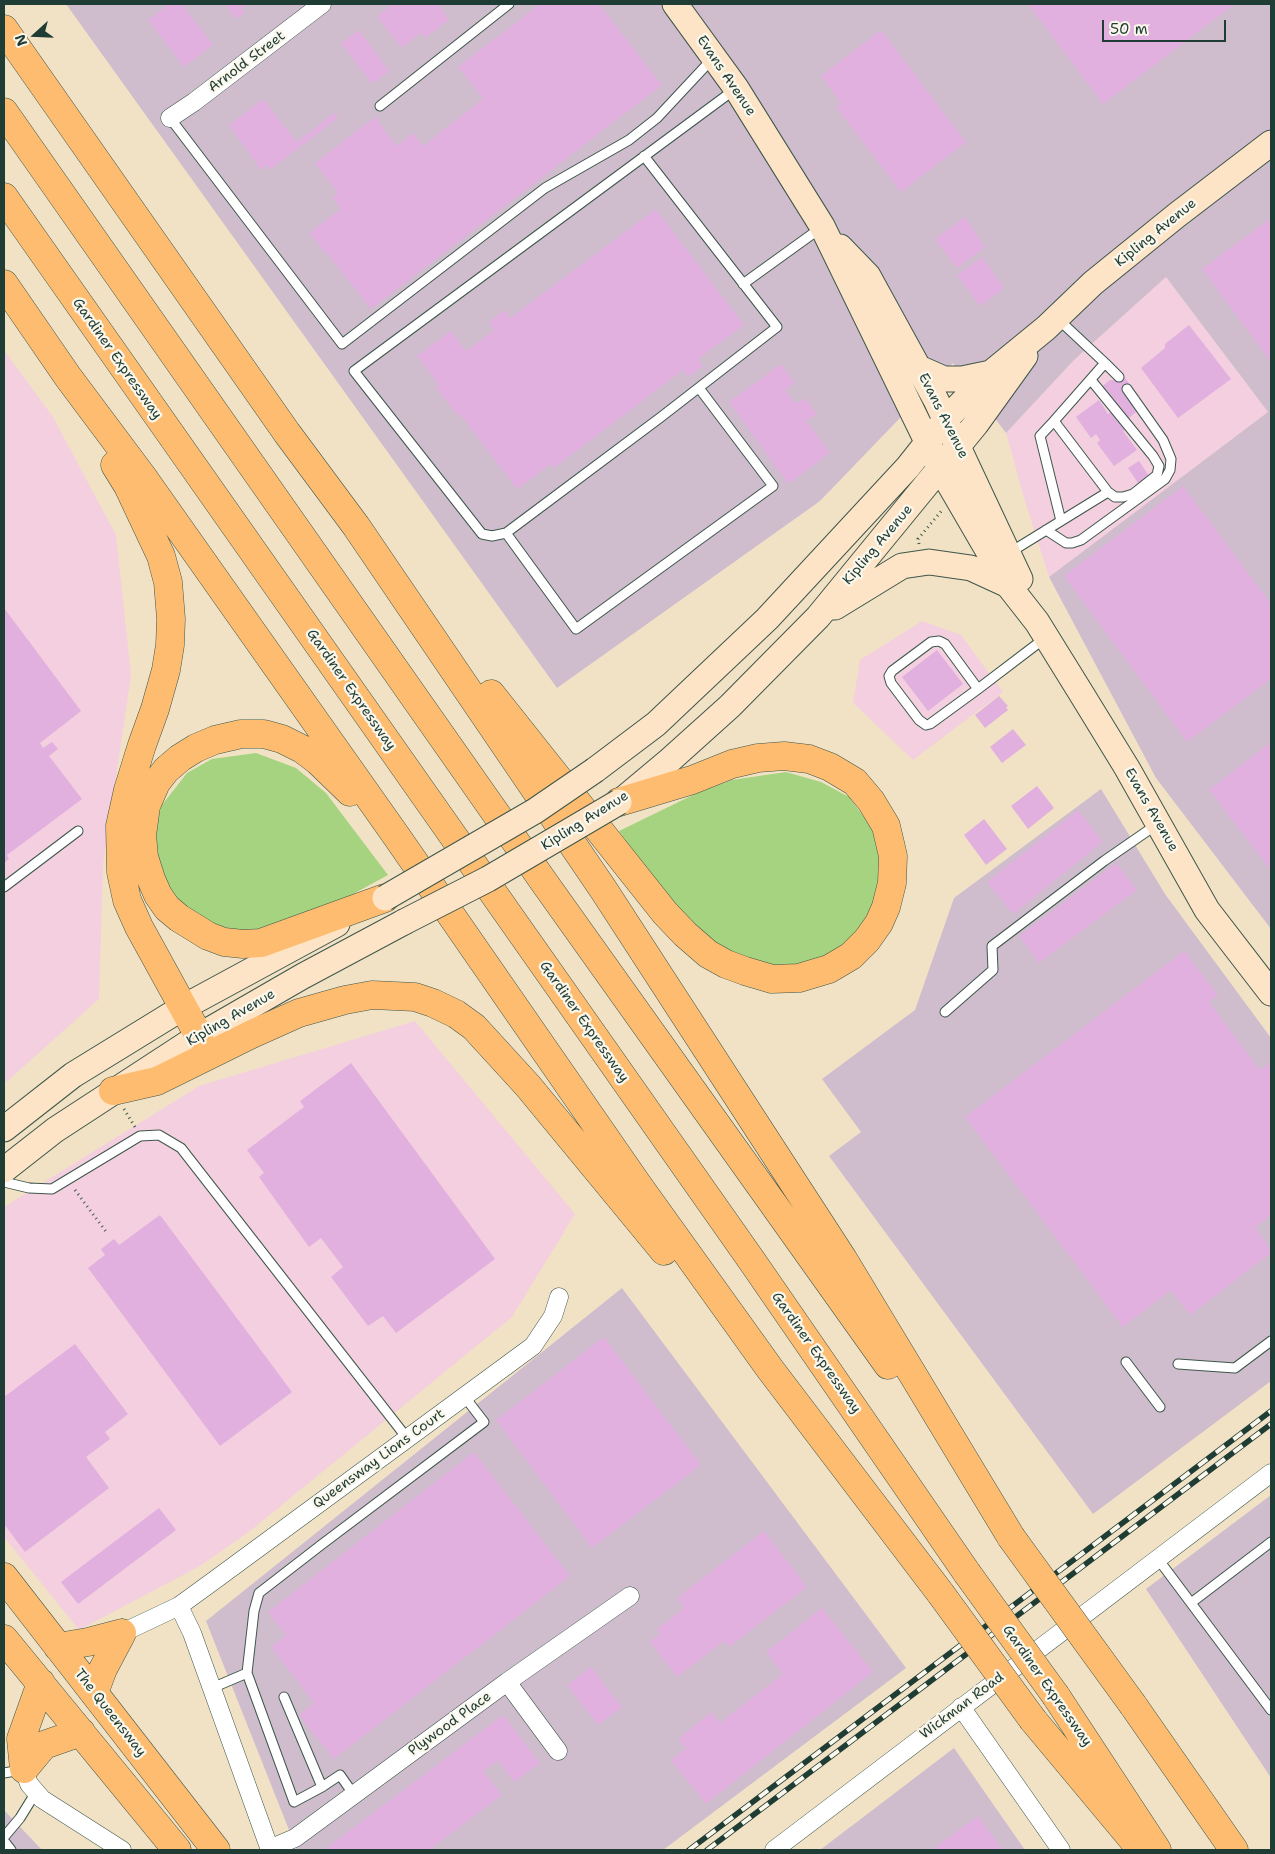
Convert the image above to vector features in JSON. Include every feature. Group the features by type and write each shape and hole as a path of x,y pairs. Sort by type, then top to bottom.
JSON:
{"main road":[{"name":"Evans Avenue","path":"676,4 736,88 822,226 940,468 1008,585 1042,630 1127,768 1207,910 1271,993"},
{"path":"4,29 287,434 356,526 665,913 685,934 708,954 745,971 772,979 799,978 829,970 851,956 867,940 879,923 886,907 892,883 893,856 886,826 871,801 855,782 830,767 809,759 784,756 758,758 732,764 692,780 619,802"},
{"path":"4,112 540,877 1133,1705 1234,1850"},
{"name":"Kipling Avenue","path":"4,1129 74,1076 182,1008 385,898 535,811 595,770 656,724 767,619 908,467 946,419 991,373 1094,283 1271,143"},
{"name":"Gardiner Expressway","path":"4,197 752,1260 967,1573 1056,1696 1158,1850"},
{"name":"Evans Avenue","path":"822,226 868,276 919,368 959,445 1042,630"},
{"name":"Gardiner Expressway","path":"4,284 68,377 146,480 632,1177 770,1370 941,1594 1033,1720 1142,1850"},
{"name":"Kipling Avenue","path":"4,1170 55,1130 199,1036 303,976 488,879 619,802 670,760 730,706 818,617 926,488 1051,322"},
{"path":"919,368 944,378 962,380 991,373"},
{"path":"68,377 104,448 128,486 149,527 161,556 168,582 171,620 169,653 155,709 142,745 124,808 120,826 121,863 128,900 139,927 199,1036"},
{"path":"356,526 604,889 843,1259 1011,1537"},
{"path":"818,617 902,566 929,562 971,568 1008,585"},
{"path":"385,898 260,942 228,943 208,936 178,918 158,895 151,879 143,849 142,834 146,806 156,783 166,770 196,748 215,740 241,734 264,734 302,749 318,761 397,838"},
{"path":"113,1091 157,1081 299,1013 345,1000 372,995 415,998 433,1003 456,1014 474,1027 528,1086 672,1260 770,1370"},
{"name":"The Queensway","path":"4,1577 216,1850"},
{"path":"58,1646 88,1642 122,1633"},
{"path":"94,1693 103,1669 122,1633"},
{"path":"4,1639 177,1850"},
{"path":"22,1778 21,1739 41,1684"},
{"path":"22,1778 44,1745 81,1732"}],"street":[{"name":"Arnold Street","path":"170,118 194,102 322,4"},
{"name":"Queensway Lions Court","path":"178,1606 533,1346 553,1316 559,1297"},
{"name":"Wickman Road","path":"774,1850 1271,1473"},
{"name":"Plywood Place","path":"178,1606 192,1633 270,1850 295,1838 507,1682 630,1596"},
{"path":"122,1633 178,1606"},
{"path":"507,1682 558,1751"},
{"path":"961,1707 1061,1850"},
{"path":"22,1778 42,1799 122,1850"}],"lane":[{"path":"380,106 509,4"},
{"path":"170,118 342,344 545,188 628,140 643,129 657,118 715,57"},
{"path":"644,156 776,327 506,533 492,536 482,534 354,371 644,156 736,88"},
{"path":"743,284 822,226"},
{"path":"1051,322 1105,363 1118,377"},
{"path":"1061,521 1040,436 1105,363"},
{"path":"1054,421 1108,492 1115,497 1133,494 1157,475 1158,466 1153,456 1091,380"},
{"path":"506,533 576,629 773,486 698,388"},
{"path":"1046,530 1066,543 1082,540 1165,479 1170,470 1172,459 1163,440 1127,389"},
{"path":"1008,553 1108,492"},
{"path":"978,689 945,644 939,641 931,642 892,671 889,676 891,683 919,720 926,725 930,724 978,689 1042,630"},
{"path":"945,1012 993,970 992,946 1104,861 1158,823"},
{"path":"4,887 78,831"},
{"path":"4,1182 29,1188 52,1189 140,1136 158,1135 181,1148 407,1438"},
{"path":"1178,1364 1235,1368 1271,1341"},
{"path":"1126,1362 1160,1407"},
{"path":"354,1794 340,1774 322,1787 294,1802 247,1674 254,1610 259,1593 484,1422 464,1396"},
{"path":"1192,1603 1271,1542"},
{"path":"1158,1559 1271,1710"},
{"path":"212,1688 247,1674"},
{"path":"284,1697 322,1787"},
{"path":"11,1850 4,1839 20,1818 22,1778"}],"path":[{"path":"921,552 918,539 945,507"},
{"path":"113,1091 140,1136"},
{"path":"68,1180 107,1233"}],"shaded area":[{"path":"66,4 1271,4 1271,929 1156,778 1049,577 1268,412 1166,277 1074,360 1006,433 953,363 820,501 557,688"},
{"path":"1166,277 1268,412 1049,577 1006,433 1074,360"},
{"path":"4,350 53,417 116,535 131,675 103,865 99,999 4,1084"},
{"path":"922,621 961,635 1003,692 913,760 853,703 860,660"},
{"path":"1101,789 1165,894 1271,1038 1271,1381 1093,1514 829,1156 861,1132 822,1079 915,1010 954,898"},
{"path":"415,1021 575,1214 512,1317 250,1531 200,1566 79,1630 4,1537 4,1207 199,1086"},
{"path":"622,1288 906,1668 663,1850 297,1850 206,1621"},
{"path":"1271,1495 1271,1778 1146,1589"},
{"path":"954,1748 1025,1850 820,1850"},
{"path":"4,1810 42,1850 4,1850"}],"green space":[{"path":"256,753 296,768 326,793 388,875 333,905 247,935 208,928 183,909 160,873 151,837 162,805 187,773 212,759"},
{"path":"786,772 821,782 849,797 872,828 881,860 881,892 869,924 843,952 777,970 707,941 680,915 619,831 695,794 732,780"}],"building":[{"path":"169,4 182,4 213,45 184,67 148,20"},
{"path":"225,4 249,4 242,9 245,12 236,19"},
{"path":"393,4 438,4 449,20 425,38 421,33 401,48 377,16"},
{"path":"540,4 599,4 662,85 371,309 309,233 341,209 332,197 338,193 315,163 375,117 397,146 413,133 423,146 483,99 458,67"},
{"path":"1028,4 1235,4 1103,104"},
{"path":"359,30 389,71 372,84 341,43"},
{"path":"881,30 966,142 901,192 836,107 841,103 821,76"},
{"path":"263,99 297,142 334,113 338,118 270,170 267,165 261,170 229,125"},
{"path":"656,209 744,325 698,359 703,366 688,377 683,370 554,468 551,464 517,489 459,413 457,415 436,387 439,385 417,356 451,331 466,351 494,330 489,322 504,310 510,318"},
{"path":"965,217 985,247 957,268 935,239"},
{"path":"1271,218 1271,362 1202,269"},
{"path":"982,257 1004,288 980,306 957,275"},
{"path":"1189,325 1231,379 1178,418 1141,368 1165,348 1165,344"},
{"path":"781,364 795,383 785,390 796,404 805,398 817,414 806,421 830,453 788,484 729,402"},
{"path":"1122,374 1131,386 1123,393 1136,412 1129,418 1125,418 1101,387"},
{"path":"1099,400 1108,414 1113,411 1126,430 1123,431 1137,450 1114,466 1097,443 1100,440 1096,434 1091,438 1076,417"},
{"path":"1139,461 1149,476 1138,483 1128,468"},
{"path":"1183,486 1271,604 1271,679 1187,742 1064,576"},
{"path":"4,608 81,711 40,743 43,748 52,742 58,749 49,756 82,799 7,855 9,859 4,863"},
{"path":"937,650 963,684 928,711 902,677"},
{"path":"999,696 1008,706 1006,707 1008,710 985,728 975,715"},
{"path":"1013,729 1026,745 1002,763 990,747"},
{"path":"1271,742 1271,868 1270,869 1209,790"},
{"path":"1037,786 1054,808 1028,829 1011,806"},
{"path":"1078,810 1103,842 1013,914 987,882"},
{"path":"984,819 1007,849 986,865 964,835"},
{"path":"1116,863 1137,890 1039,963 1019,936"},
{"path":"1184,951 1218,995 1209,1002 1260,1070 1269,1063 1271,1066 1271,1215 1255,1228 1271,1249 1271,1253 1190,1315 1171,1290 1123,1327 965,1117"},
{"path":"351,1063 495,1259 396,1333 383,1316 368,1326 331,1277 343,1267 321,1238 309,1247 259,1177 264,1173 247,1150 304,1107 300,1101"},
{"path":"160,1215 292,1392 220,1446 88,1268 105,1255 101,1249 114,1239 119,1245"},
{"path":"604,1337 701,1465 592,1548 496,1420"},
{"path":"75,1344 128,1414 105,1432 110,1439 86,1457 109,1488 25,1552 4,1524 4,1397"},
{"path":"474,1452 570,1576 334,1759 299,1715 314,1703 271,1647 286,1635 268,1612"},
{"path":"159,1508 176,1530 78,1604 61,1582"},
{"path":"764,1531 807,1587 729,1647 724,1641 677,1677 650,1642 660,1634 657,1629 684,1608 677,1598"},
{"path":"822,1608 873,1672 706,1804 671,1760 686,1748 678,1739 711,1712 720,1723 783,1674 766,1652"},
{"path":"591,1667 622,1707 598,1725 567,1685"},
{"path":"503,1715 540,1763 514,1782 498,1760 483,1771 502,1795 429,1850 324,1850"},
{"path":"978,1816 1003,1850 933,1849"}],"railway":[{"path":"689,1850 1271,1411"},
{"path":"707,1850 1271,1424"}]}
